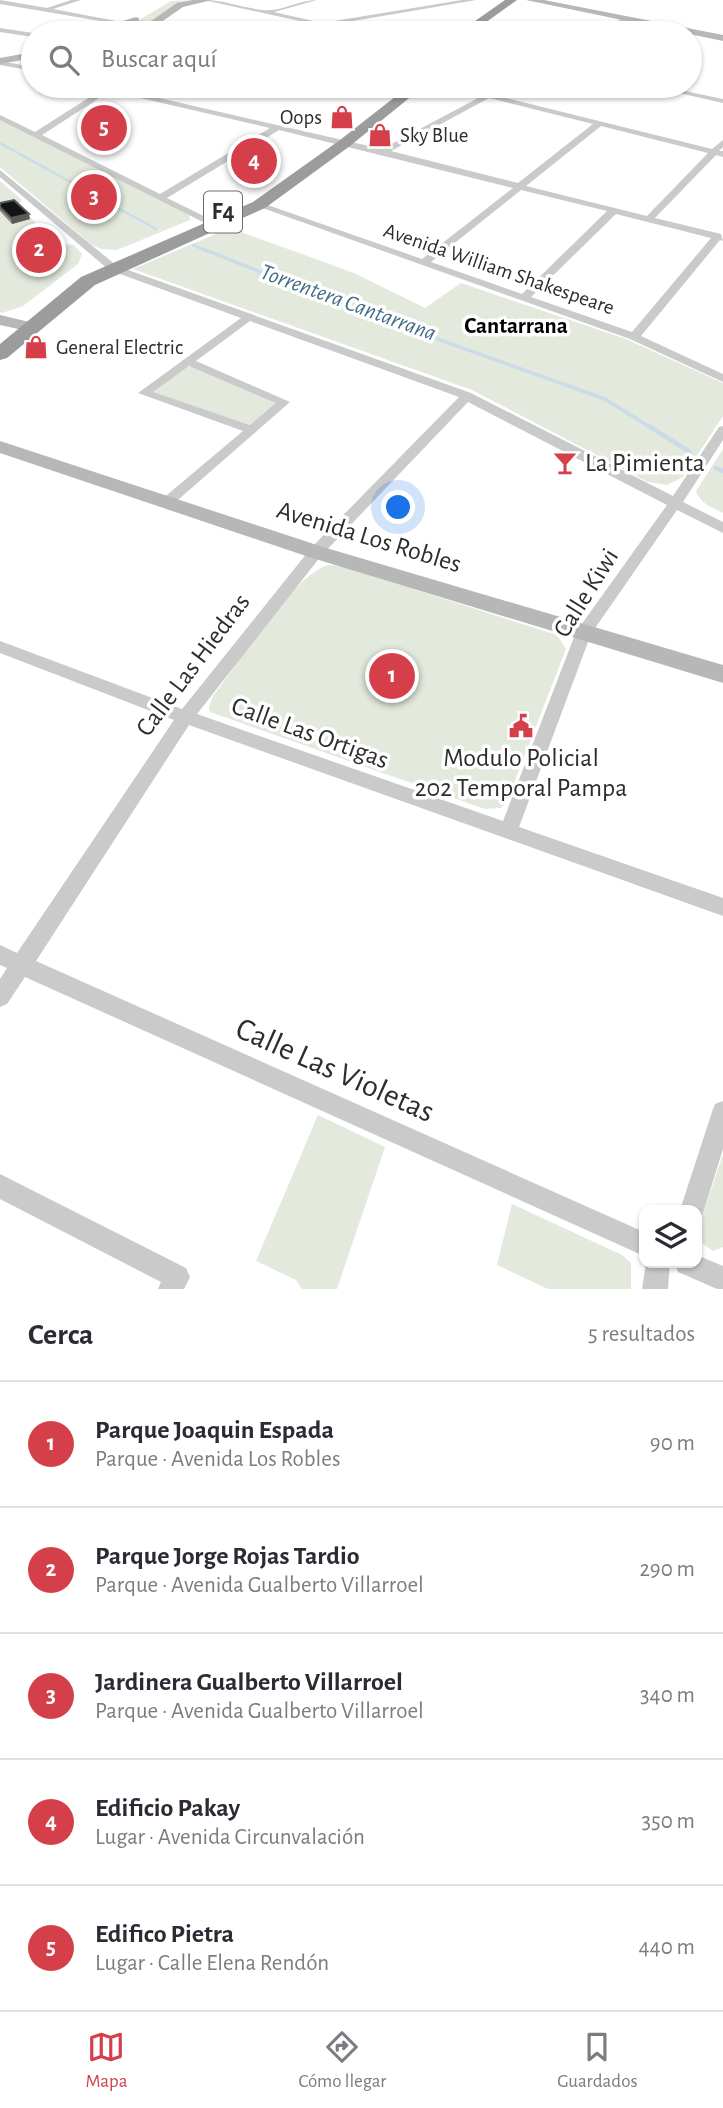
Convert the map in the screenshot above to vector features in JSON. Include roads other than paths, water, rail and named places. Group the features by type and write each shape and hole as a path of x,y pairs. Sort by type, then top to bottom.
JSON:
{"highway":[{"path":"481,21 512,0"},
{"path":"500,21 529,0"},
{"name":"F4","path":"0,354 11,326 88,281 108,265 259,205 385,98"},
{"name":"F4","path":"211,223 400,98"}],"main road":[{"path":"158,21 180,5 207,0"},
{"path":"529,0 635,21"},
{"path":"134,21 145,14"},
{"path":"702,34 723,38"},
{"path":"0,62 21,58"},
{"name":"Avenida Los Robles","path":"0,447 316,552 723,674"}],"street":[{"path":"44,10 78,0"},
{"path":"207,0 299,21"},
{"path":"265,13 314,0"},
{"path":"350,21 473,0"},
{"path":"0,2 93,21"},
{"path":"621,21 625,19"},
{"path":"0,30 21,33"},
{"path":"0,62 21,66"},
{"path":"702,97 723,101"},
{"path":"37,134 94,98"},
{"path":"157,98 720,237 634,337"},
{"path":"383,152 481,98"},
{"path":"498,98 723,154"},
{"path":"0,117 211,223"},
{"path":"423,263 600,123"},
{"path":"162,197 278,127"},
{"path":"649,219 723,142"},
{"path":"0,173 108,265 467,396 723,528"},
{"name":"Avenida William Shakespeare","path":"259,205 634,337 723,378"},
{"path":"523,299 614,210"},
{"path":"249,317 144,393 252,430"},
{"path":"166,503 284,402 188,362"},
{"name":"Calle Las Hiedras","path":"0,997 10,959 185,717 316,552 467,396"},
{"name":"Calle Kiwi","path":"508,831 584,632 722,432"},
{"name":"Calle Las Ortigas","path":"0,647 185,717 723,907"},
{"name":"Calle Las Violetas","path":"10,959 639,1242"},
{"path":"694,1205 723,1112"},
{"path":"0,1186 174,1283"},
{"path":"655,1289 657,1268"},
{"path":"698,1268 723,1279"}],"waterway":[{"name":"Torrentera Cantarrana","path":"0,143 156,229"},
{"name":"Torrentera Cantarrana","path":"193,245 207,251"},
{"name":"Torrentera Cantarrana","path":"203,249 348,307 605,399 650,427"},
{"name":"Torrentera Cantarrana","path":"647,425 690,452"},
{"name":"Torrentera Cantarrana","path":"716,468 723,471"}],"place":[{"name":"Oops","path":"342,117"},
{"name":"Edifico Pietra","path":"104,128"},
{"name":"Sky Blue","path":"380,135"},
{"name":"Edificio Pakay","path":"254,161"},
{"name":"Jardinera Gualberto Villarroel","path":"94,197"},
{"name":"Parque Jorge Rojas Tardio","path":"39,250"},
{"name":"General Electric","path":"36,347"},
{"name":"La Pimienta","path":"565,463"},
{"name":"Parque Joaquin Espada","path":"392,676"},
{"name":"Modulo Policial 202 Temporal Pampa","path":"521,726"}],"district":[{"name":"Cantarrana","path":"516,326"}]}
